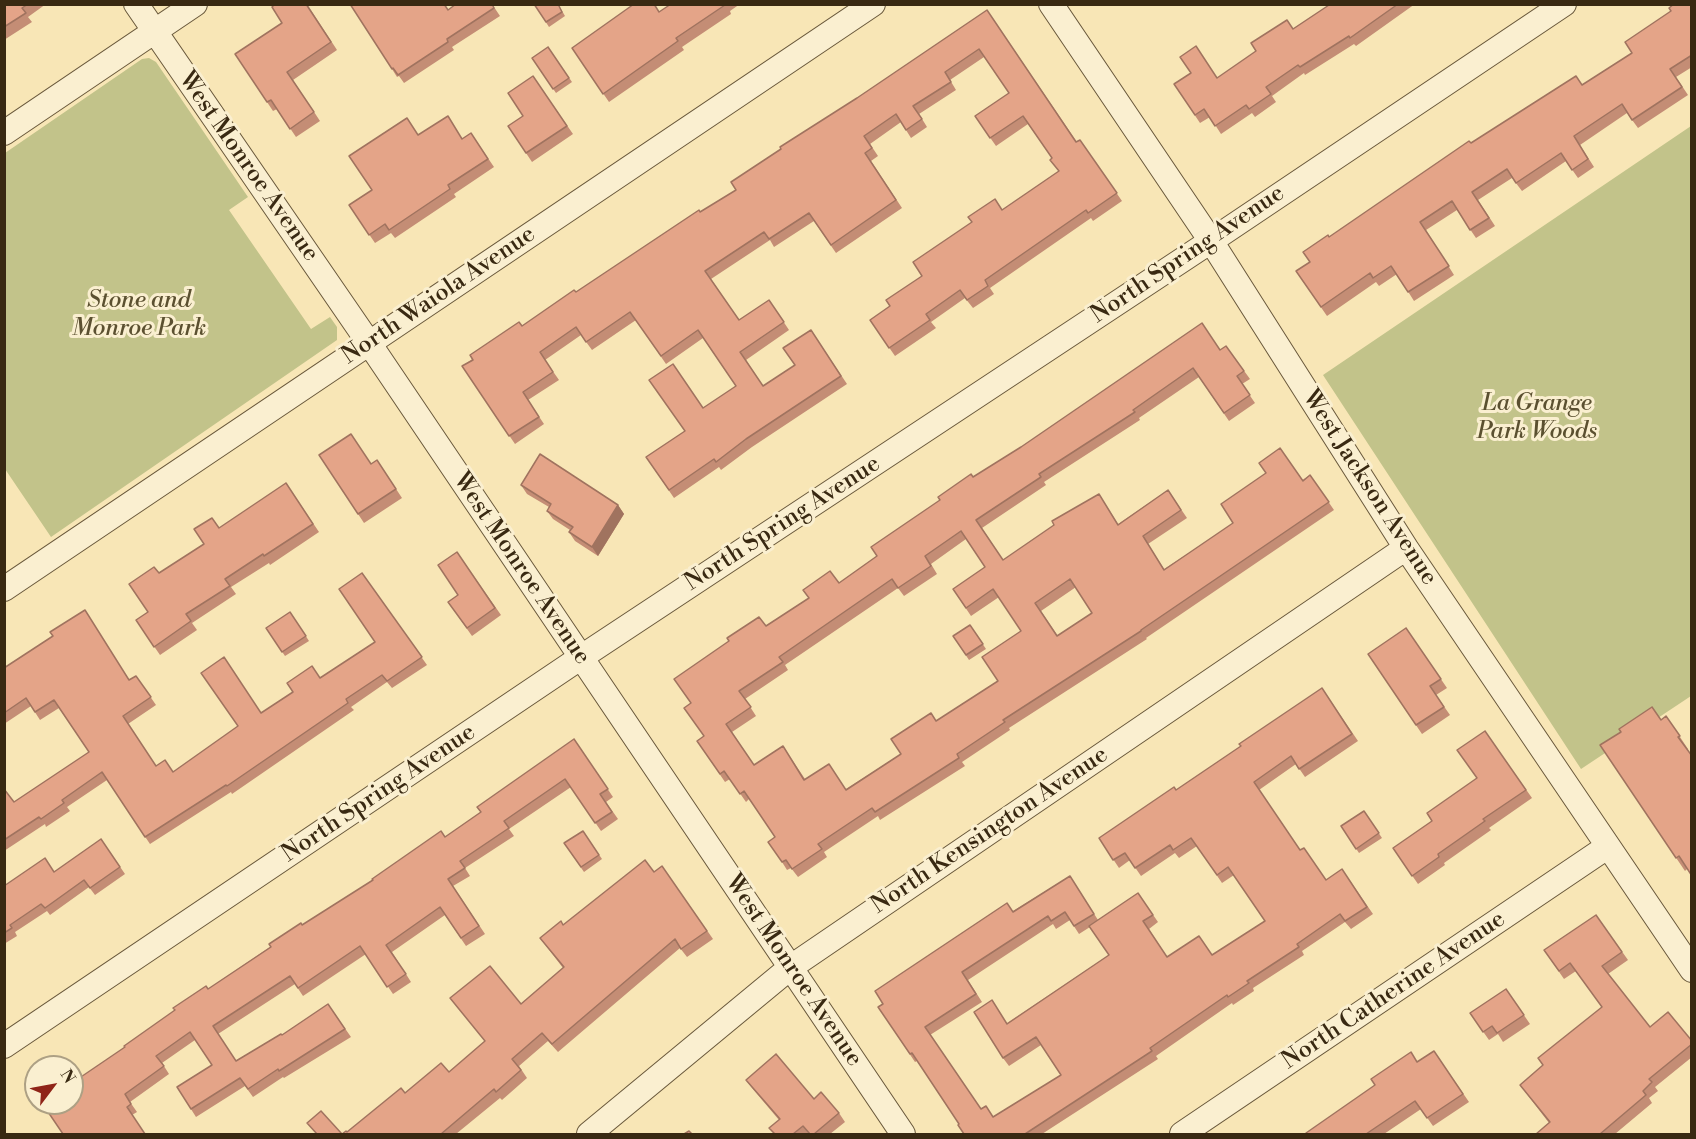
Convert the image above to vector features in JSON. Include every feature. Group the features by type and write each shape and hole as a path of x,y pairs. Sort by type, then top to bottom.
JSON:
{"street":[{"name":"West Monroe Avenue","path":"136,4 369,343 903,1134"},
{"path":"4,133 195,4"},
{"name":"North Waiola Avenue","path":"4,588 873,4"},
{"name":"West Jackson Avenue","path":"1051,4 1211,241 1406,548 1692,970"},
{"name":"North Spring Avenue","path":"4,1047 580,658 1211,241 1564,4"},
{"name":"North Kensington Avenue","path":"589,1134 791,968 1406,548"},
{"name":"North Catherine Avenue","path":"1182,1134 1607,847"}],"green space":[{"name":"Stone and Monroe Park","path":"149,58 156,62 248,197 229,210 311,329 330,317 337,327 337,340 51,537 5,469 5,153 142,59"},
{"name":"La Grange Park Woods","path":"1691,126 1691,696 1581,769 1323,375"}],"building":[{"path":"4,4 28,4 22,8 26,13 4,27"},
{"path":"275,4 306,4 331,42 287,72 314,112 290,129 271,100 267,102 235,54 282,23 272,7"},
{"path":"350,4 444,4 448,10 456,4 492,4 494,8 398,75"},
{"path":"534,4 558,4 562,12 546,22"},
{"path":"634,4 654,4 659,12 671,4 725,5 676,38 678,41 603,94 572,48"},
{"path":"1328,4 1398,4 1350,38 1349,36 1300,67 1298,65 1266,87 1271,94 1249,109 1246,105 1215,126 1204,109 1195,115 1174,84 1191,73 1180,57 1196,46 1217,78 1256,51 1251,43 1287,20 1293,29"},
{"path":"1674,4 1692,4 1692,55 1670,69 1682,87 1632,120 1622,104 1574,136 1588,159 1572,170 1561,153 1516,183 1507,169 1472,192 1489,218 1470,230 1452,201 1420,222 1449,266 1408,292 1391,266 1373,278 1370,273 1321,307 1296,271 1310,262 1303,252 1328,235 1329,237 1469,141 1471,143 1576,76 1582,85 1632,53 1625,42 1671,11 1669,8"},
{"path":"987,10 1076,142 1080,140 1117,193 1088,213 1086,210 985,280 988,286 967,300 960,290 926,314 930,320 889,348 870,320 890,306 886,300 922,276 913,262 972,222 968,217 995,199 1002,210 1059,171 1023,116 990,138 975,116 1009,93 979,49 945,72 951,82 913,106 922,119 906,130 896,114 864,136 872,148 865,153 896,200 831,245 809,213 769,239 764,232 705,271 739,320 769,300 784,322 740,352 763,386 795,365 783,348 811,330 841,376 746,439 716,462 714,459 669,490 646,457 685,431 649,380 673,364 703,408 736,386 698,330 661,356 630,312 586,342 576,327 540,352 553,372 523,392 539,417 509,436 462,366 473,360 470,355 519,322 522,326 699,210 700,212 736,190 731,182"},
{"path":"548,47 569,78 553,89 532,58"},
{"path":"533,76 567,126 526,153 508,126 523,116 508,93"},
{"path":"448,116 462,139 471,133 488,159 448,185 450,189 389,230 385,224 369,235 349,205 372,190 349,156 407,118 418,135"},
{"path":"1202,323 1220,350 1226,346 1244,371 1237,376 1250,395 1224,413 1193,368 1133,410 1135,412 1039,474 1041,477 976,520 1003,560 1054,525 1052,521 1099,494 1118,525 1168,490 1181,510 1143,536 1164,570 1233,523 1221,504 1266,473 1259,463 1280,448 1303,481 1310,475 1329,502 1141,631 1003,720 1005,722 957,754 959,758 875,812 872,808 818,844 822,849 792,869 786,860 782,862 768,842 775,837 744,791 740,794 724,771 720,774 697,741 704,736 684,708 691,703 674,679 729,641 727,638 759,617 766,626 809,598 803,590 830,571 839,583 877,556 871,547 940,500 938,497 971,474 973,477 1021,447","holes":["961,531 985,567 953,589 966,608 993,589 1021,631 982,657 998,681 936,721 931,713 891,739 901,754 846,790 829,764 804,780 783,746 754,765 726,724 751,707 739,691 783,662 779,657 892,579 898,588 931,566 925,556","1070,579 1092,613 1057,636 1035,603"]},
{"path":"351,434 371,464 377,460 396,489 358,514 319,455"},
{"path":"540,454 618,505 592,547 569,532 573,527 547,511 551,504 521,485"},
{"path":"286,483 313,524 225,579 230,586 186,614 191,621 154,647 136,620 148,612 129,584 154,567 159,573 204,544 194,529 212,518 219,528"},
{"path":"457,552 495,608 467,628 448,602 458,595 438,565"},
{"path":"362,573 422,657 387,681 382,675 346,699 348,703 227,786 145,837 102,772 62,800 64,803 41,819 39,817 4,840 4,789 14,802 89,752 54,700 35,712 26,698 4,713 4,668 53,636 50,632 85,610 129,680 136,676 151,697 123,716 156,766 165,760 173,772 238,726 201,673 224,657 261,713 293,692 287,683 312,666 320,678 375,642 339,589"},
{"path":"290,612 306,636 282,652 266,628"},
{"path":"970,625 983,644 966,655 953,636"},
{"path":"1406,628 1441,679 1430,686 1444,707 1416,725 1368,654"},
{"path":"1322,688 1352,734 1299,769 1291,756 1254,782 1300,850 1304,848 1326,880 1342,869 1367,907 1345,921 1340,914 1297,944 1299,947 1247,981 1249,983 1228,997 1227,995 1150,1048 1152,1051 1025,1134 964,1134 912,1053 910,1054 878,1007 883,1004 875,991 1007,903 1013,912 1070,876 1094,914 1074,926 1065,912 1051,921 1048,916 962,972 976,994 925,1027 981,1109 986,1106 993,1117 1061,1075 1036,1037 1003,1058 974,1012 992,1000 1007,1024 1109,955 1089,926 1138,893 1153,915 1143,921 1167,957 1199,936 1212,955 1265,921 1228,867 1217,875 1191,838 1173,850 1170,845 1135,868 1125,853 1113,860 1099,838 1174,787 1176,790"},
{"path":"1652,707 1661,720 1666,716 1692,756 1692,876 1679,856 1676,858 1600,745 1621,732 1619,729"},
{"path":"1485,731 1526,790 1483,819 1485,821 1438,854 1439,857 1412,876 1393,848 1432,821 1427,813 1477,778 1457,750"},
{"path":"574,739 608,789 600,794 612,812 595,823 565,779 504,821 509,828 460,861 465,868 448,879 479,926 461,938 440,907 386,945 406,974 387,987 360,946 298,988 290,976 213,1026 236,1061 282,1035 328,1004 345,1029 279,1071 278,1069 248,1089 240,1078 191,1109 177,1087 212,1065 190,1032 156,1056 164,1066 125,1094 131,1104 127,1107 145,1134 63,1134 50,1115 84,1115 84,1075 175,1010 173,1008 206,986 208,989 271,947 269,944 373,880 441,831 445,837 481,812 477,807"},
{"path":"1364,811 1379,833 1356,849 1341,826"},
{"path":"583,831 599,855 581,867 564,843"},
{"path":"101,839 120,867 90,888 84,880 45,908 41,904 10,925 12,928 4,933 4,886 45,858 54,872"},
{"path":"645,860 654,872 662,866 707,931 681,949 675,939 552,1044 542,1033 512,1059 521,1070 496,1092 494,1089 441,1134 342,1134 401,1088 405,1093 441,1063 449,1072 485,1041 450,998 490,966 521,1004 564,967 540,938 561,921 563,925"},
{"path":"1596,915 1622,952 1602,966 1650,1027 1668,1012 1692,1044 1649,1079 1652,1082 1643,1091 1646,1095 1600,1134 1536,1134 1550,1122 1520,1085 1543,1065 1538,1058 1602,1007 1570,963 1559,971 1544,950"},
{"path":"1506,989 1524,1015 1497,1033 1492,1026 1483,1032 1470,1013"},
{"path":"1434,1051 1463,1094 1427,1118 1415,1101 1366,1134 1306,1133 1375,1085 1371,1079 1411,1052 1417,1062"},
{"path":"776,1054 814,1099 821,1092 839,1113 814,1134 810,1134 803,1126 793,1134 775,1134 769,1128 780,1119 746,1080"},
{"path":"321,1111 342,1134 317,1134 307,1123"}]}
